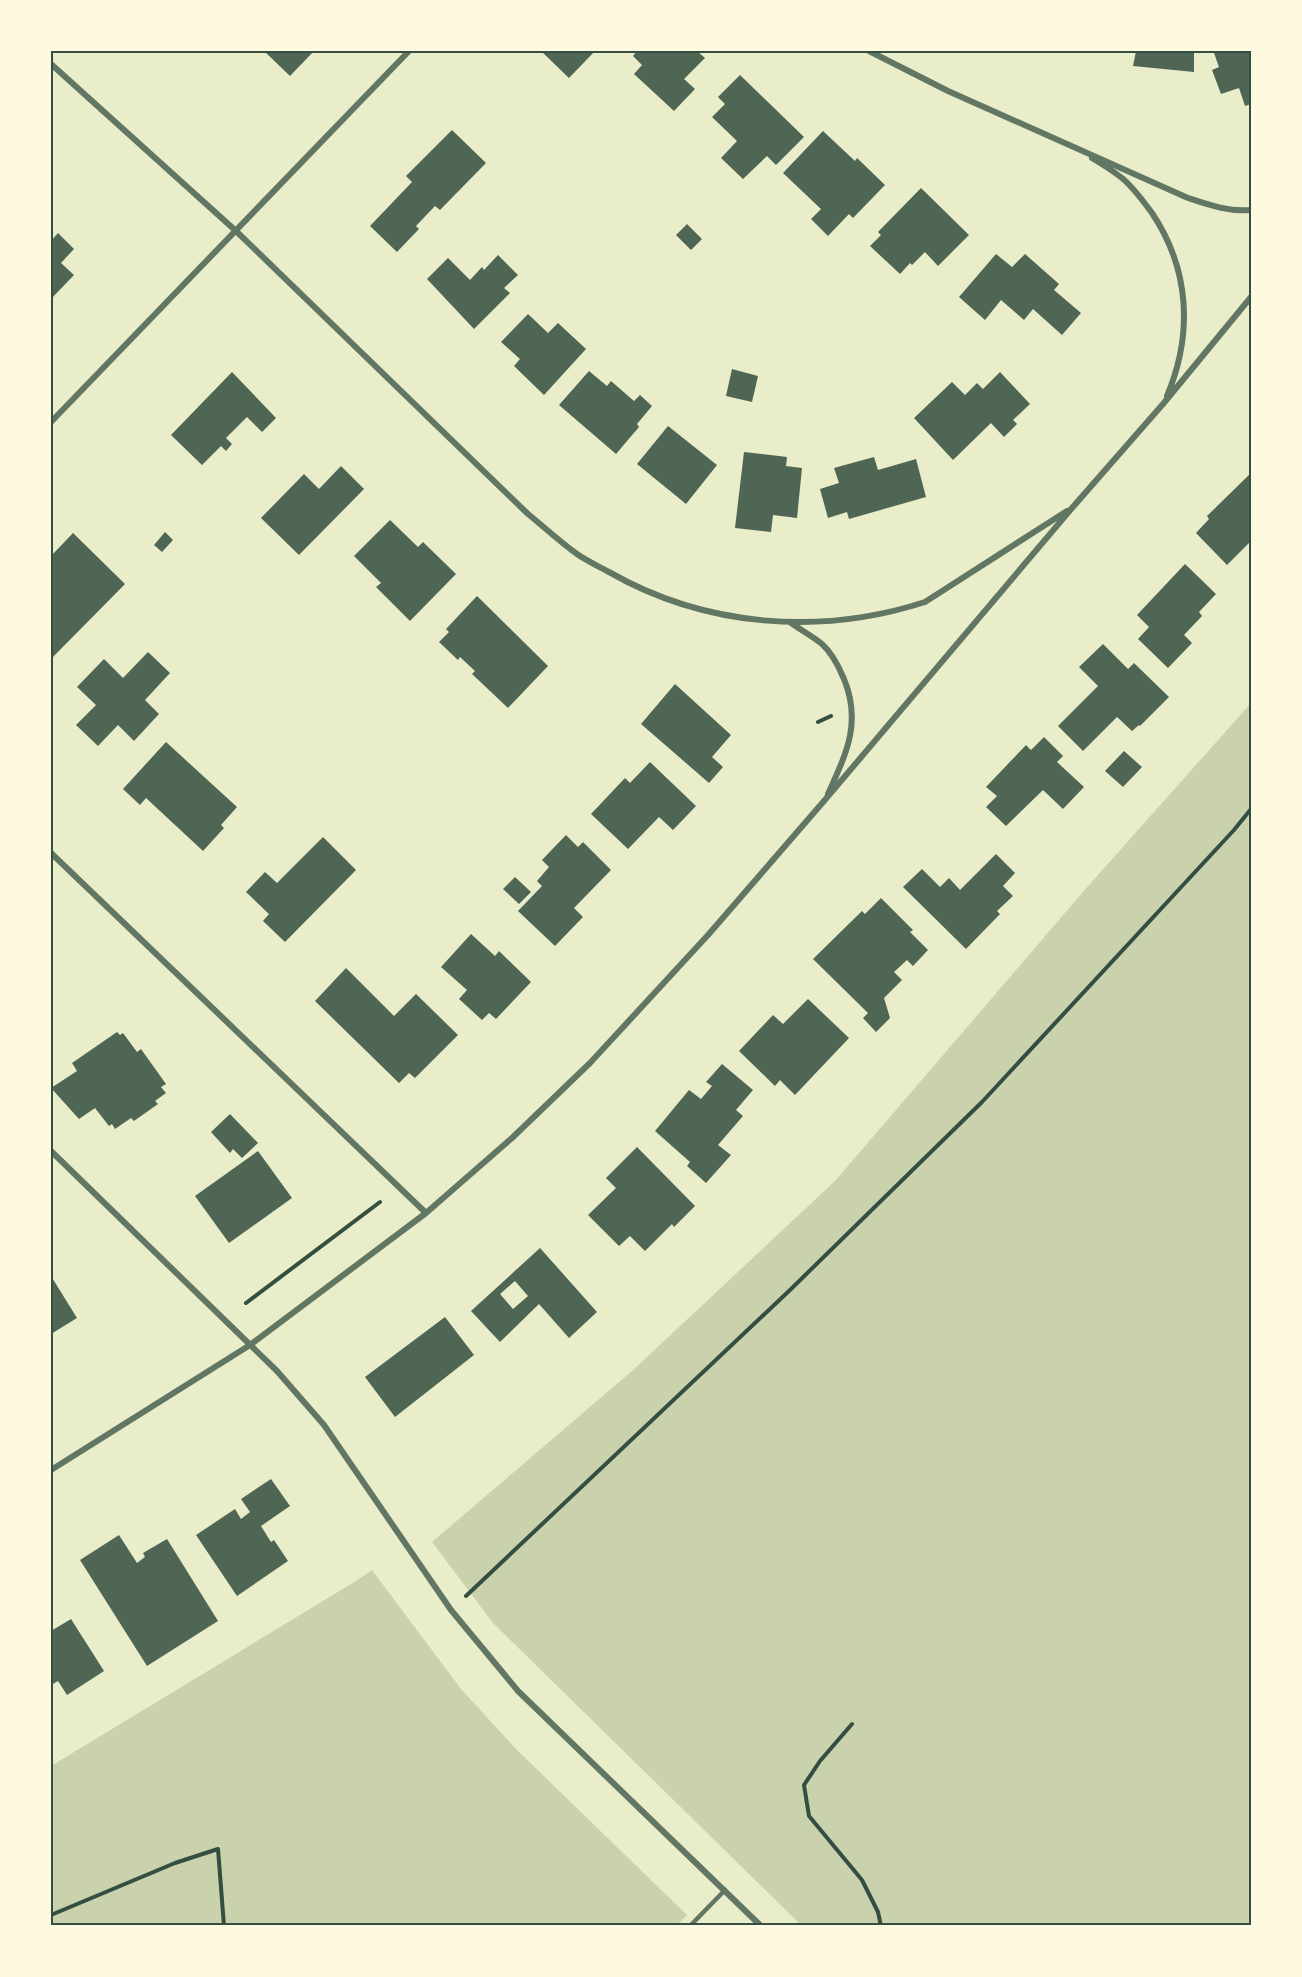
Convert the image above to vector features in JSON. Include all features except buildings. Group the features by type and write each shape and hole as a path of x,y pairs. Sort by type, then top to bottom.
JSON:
{"street":[{"path":"51,422 409,51"},
{"path":"869,51 948,91 1204,204 1238,212 1251,210"},
{"path":"51,64 236,231 528,514 579,555 635,587 696,610 748,620 791,623 852,619 903,609 925,602 1072,508"},
{"path":"1079,149 1122,178 1141,197 1162,229 1177,265 1184,304 1183,343 1178,369 1163,404"},
{"path":"51,1470 250,1345 426,1213 512,1138 590,1063 708,935 824,801 1163,404 1251,297"},
{"path":"791,623 823,645 839,666 849,690 853,716 852,734 848,750 824,801"},
{"path":"51,853 426,1213"},
{"path":"51,1151 277,1371 324,1425 451,1610 518,1691 761,1926"}],"lane":[{"path":"690,1926 725,1890"}],"path":[{"path":"818,722 832,716"},
{"path":"451,1610 790,1290 982,1102 1251,809"},
{"path":"246,1303 380,1202"},
{"path":"852,1724 820,1761 804,1785 809,1816 862,1881 878,1912 881,1926"},
{"path":"51,1915 175,1863 218,1849 224,1926"}],"green space":[{"path":"1251,703 1251,1926 802,1926 493,1623 432,1542 632,1371 835,1181 1089,885"},
{"path":"372,1570 461,1689 517,1750 687,1915 676,1926 51,1926 51,1766"}]}
